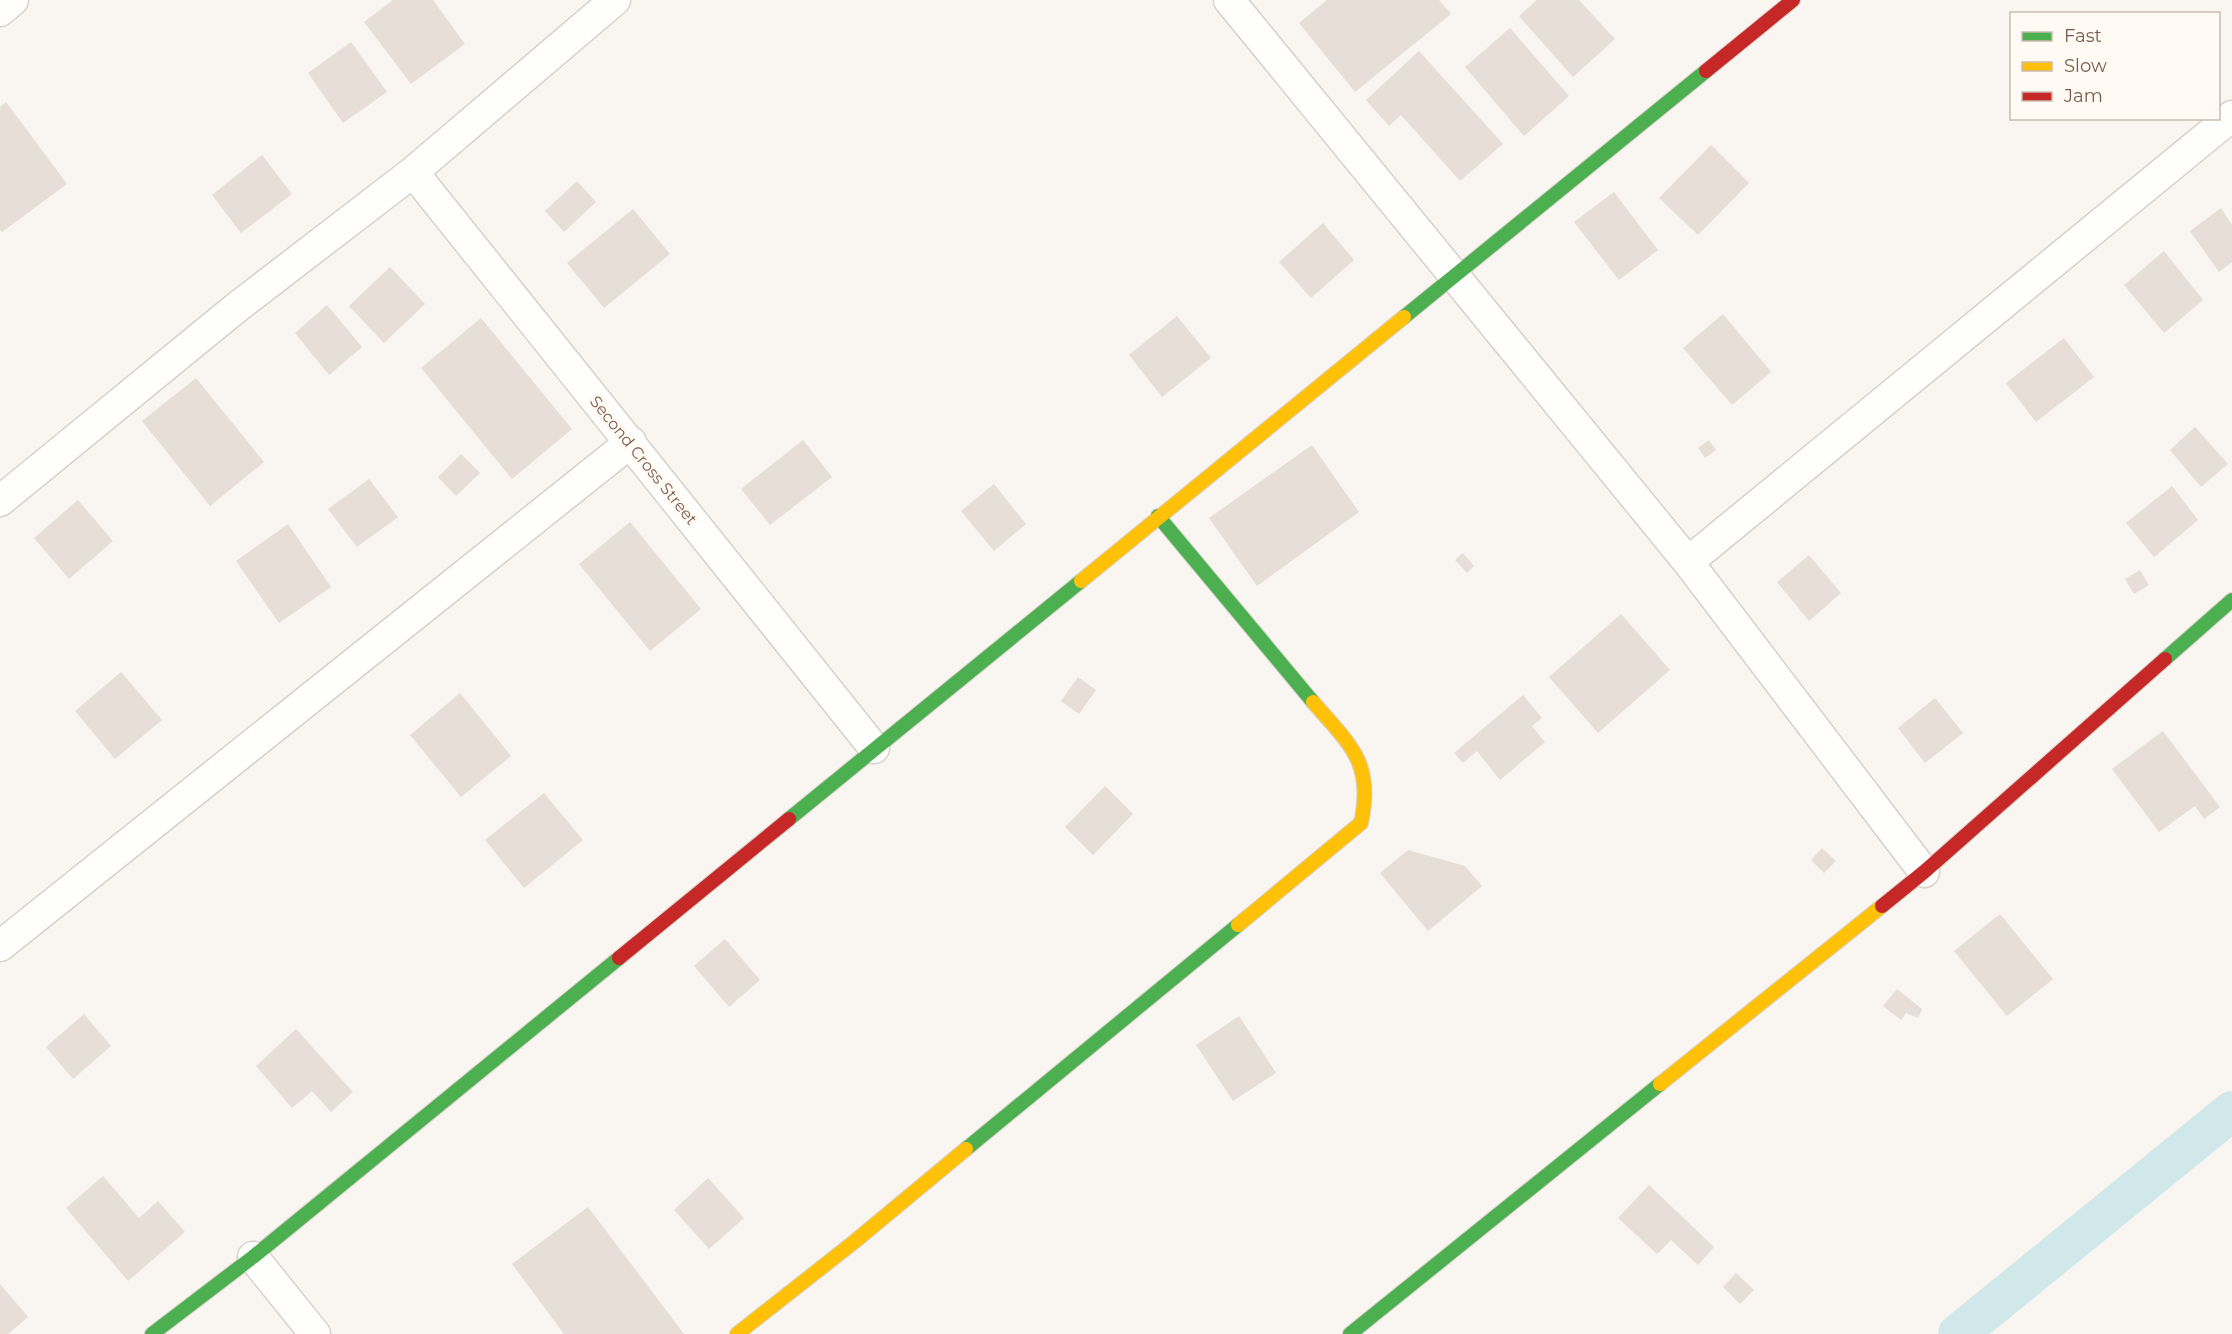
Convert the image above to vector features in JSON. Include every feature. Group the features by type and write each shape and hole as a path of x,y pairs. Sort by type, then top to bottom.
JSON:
{"street":[{"path":"0,11 13,0"},
{"path":"0,501 236,309 413,172 615,0"},
{"path":"1229,0 1688,562 1924,872"},
{"path":"152,1334 253,1257 1793,0"},
{"path":"1688,562 2232,116"},
{"name":"Second Cross Street","path":"413,172 874,748"},
{"path":"0,946 631,442"},
{"path":"737,1334 854,1242 1361,823 1367,798 1365,777 1355,752 1158,516"},
{"path":"1350,1334 1924,872 2232,600"},
{"path":"253,1257 315,1334"}],"building":[{"path":"393,0 433,0 465,44 411,84 364,22"},
{"path":"1327,0 1439,0 1451,14 1355,92 1299,23"},
{"path":"1537,0 1579,0 1615,39 1573,77 1519,16"},
{"path":"1510,28 1569,96 1524,136 1465,67"},
{"path":"351,42 387,92 343,123 308,73"},
{"path":"1419,51 1503,144 1460,181 1401,115 1389,126 1366,100"},
{"path":"6,102 67,184 2,232 0,230 0,107"},
{"path":"1711,145 1749,183 1698,235 1659,198"},
{"path":"262,155 292,194 241,233 212,195"},
{"path":"577,181 596,202 564,232 545,211"},
{"path":"1614,192 1658,250 1619,280 1574,222"},
{"path":"2221,208 2232,225 2232,262 2219,272 2190,231"},
{"path":"633,209 670,254 604,308 567,263"},
{"path":"1323,223 1354,260 1311,298 1279,262"},
{"path":"2164,251 2203,300 2164,333 2124,285"},
{"path":"390,267 425,304 384,343 349,306"},
{"path":"327,305 362,347 329,375 295,333"},
{"path":"1723,314 1771,372 1732,405 1683,348"},
{"path":"1177,316 1211,358 1162,397 1129,355"},
{"path":"481,318 572,429 512,479 421,368"},
{"path":"2064,338 2094,377 2036,422 2006,383"},
{"path":"196,378 264,462 210,506 142,421"},
{"path":"2195,427 2228,464 2201,487 2170,450"},
{"path":"803,440 832,477 770,525 741,489"},
{"path":"1709,440 1716,450 1705,458 1698,448"},
{"path":"1312,445 1359,512 1257,586 1209,518"},
{"path":"461,454 480,473 456,496 438,477"},
{"path":"369,479 398,517 357,547 328,509"},
{"path":"994,484 1026,524 994,551 961,511"},
{"path":"2172,486 2198,520 2154,557 2126,523"},
{"path":"78,500 113,541 69,579 34,538"},
{"path":"630,522 701,609 650,651 579,564"},
{"path":"288,524 331,587 279,623 236,561"},
{"path":"1463,553 1474,566 1467,573 1455,560"},
{"path":"1809,555 1841,593 1809,621 1777,582"},
{"path":"2140,570 2149,585 2134,594 2125,579"},
{"path":"1621,614 1670,670 1598,733 1549,677"},
{"path":"121,672 162,720 115,759 75,711"},
{"path":"1078,677 1096,690 1079,714 1061,701"},
{"path":"460,693 511,756 461,797 410,735"},
{"path":"1523,695 1542,718 1532,726 1545,742 1500,780 1477,751 1463,763 1454,753"},
{"path":"1935,698 1963,733 1925,763 1898,728"},
{"path":"2163,731 2220,807 2204,819 2195,806 2159,832 2112,769"},
{"path":"1105,786 1133,814 1093,855 1065,827"},
{"path":"544,793 583,840 524,888 485,840"},
{"path":"1822,848 1836,861 1824,873 1811,860"},
{"path":"1408,850 1465,866 1482,886 1428,931 1380,873"},
{"path":"2000,914 2053,979 2007,1016 1954,951"},
{"path":"725,939 760,980 729,1007 694,966"},
{"path":"1897,989 1922,1009 1918,1018 1906,1013 1901,1020 1883,1006"},
{"path":"84,1014 111,1046 73,1079 46,1047"},
{"path":"1239,1016 1276,1073 1233,1101 1196,1045"},
{"path":"296,1029 353,1092 331,1112 312,1091 292,1108 256,1066"},
{"path":"103,1176 139,1218 158,1201 185,1232 128,1281 66,1208"},
{"path":"708,1178 744,1218 709,1249 674,1210"},
{"path":"1649,1185 1714,1247 1698,1265 1671,1240 1657,1254 1618,1218"},
{"path":"588,1207 684,1334 564,1334 512,1264"},
{"path":"1736,1273 1754,1290 1740,1304 1723,1287"},
{"path":"0,1284 28,1317 8,1334 0,1334"}],"waterway":[{"path":"1958,1334 2232,1111"}],"traffic: fast":[{"path":"1404,317 1706,71"},
{"path":"1158,516 1313,702"},
{"path":"789,819 1081,581"},
{"path":"2165,659 2232,600"},
{"path":"966,1149 1238,925"},
{"path":"152,1334 253,1257 619,958"},
{"path":"1350,1334 1660,1084"}],"traffic: slow":[{"path":"1081,581 1404,317"},
{"path":"1238,925 1361,823 1364,784 1356,756 1338,730 1313,702"},
{"path":"1660,1084 1882,906"},
{"path":"737,1334 854,1242 966,1149"}],"traffic: jam":[{"path":"1706,71 1793,0"},
{"path":"1882,906 1924,872 2165,659"},
{"path":"619,958 789,819"}]}
